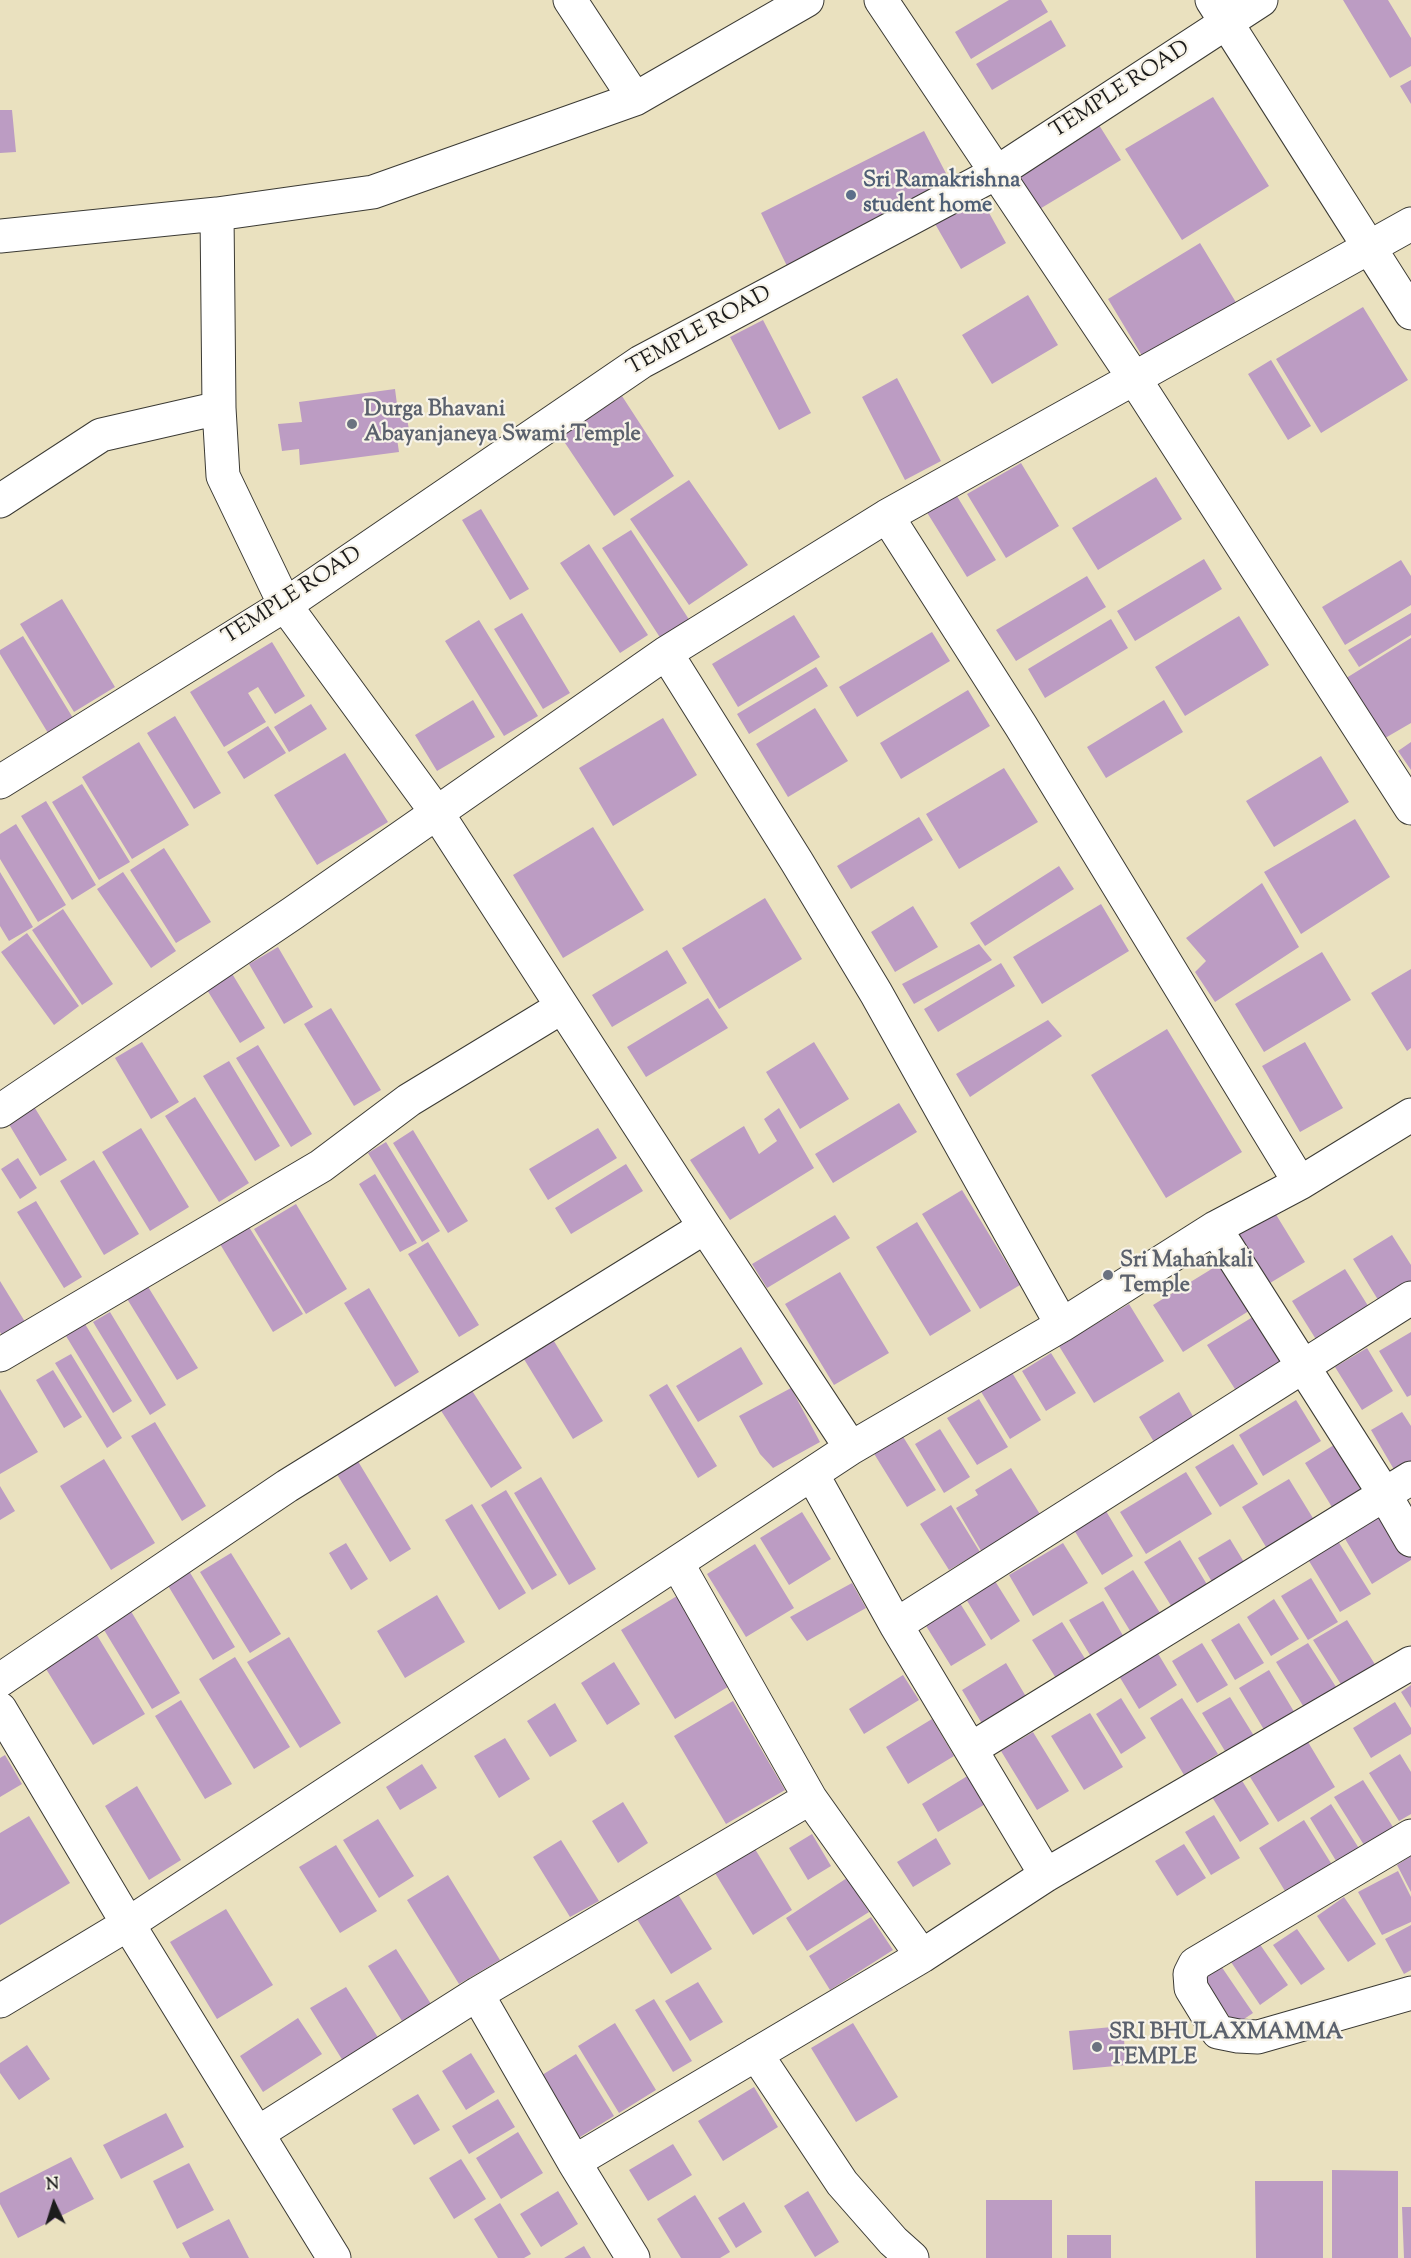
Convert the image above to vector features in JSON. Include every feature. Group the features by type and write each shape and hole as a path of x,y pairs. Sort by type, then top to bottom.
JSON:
{"street":[{"path":"570,0 635,99"},
{"path":"0,236 216,214 373,192 635,99 807,0"},
{"path":"880,0 1134,378 1411,808"},
{"name":"TEMPLE ROAD","path":"1,778 285,604 641,362 996,173 1219,11 1261,0"},
{"path":"1219,11 1411,313"},
{"path":"216,214 219,408 223,476 285,604 437,813 851,1448"},
{"path":"0,1111 293,914 666,653 887,516 1411,224"},
{"path":"0,501 100,435 219,408"},
{"path":"887,516 1021,726 1300,1183"},
{"path":"666,653 876,993 1062,1325"},
{"path":"0,1355 321,1166 409,1100 562,1007"},
{"path":"0,2001 128,1924 851,1448 1062,1325 1215,1228 1300,1183 1411,1115"},
{"path":"0,1680 287,1486 705,1227"},
{"path":"1215,1228 1303,1366 1398,1486 1411,1540"},
{"path":"896,1625 1411,1298"},
{"path":"812,1474 896,1625 1046,1875"},
{"path":"970,1749 1398,1486"},
{"path":"677,1563 810,1798 922,1956"},
{"path":"574,2162 922,1956 1046,1875 1411,1663"},
{"path":"0,1709 128,1924 334,2258"},
{"path":"258,2133 477,1994 810,1798"},
{"path":"1411,1836 1195,1964 1190,1974 1191,1988 1218,2032 1238,2036 1258,2037 1411,1993"},
{"path":"477,1994 574,2162 633,2258"},
{"path":"756,2054 842,2183 893,2241 912,2258"}],"building":[{"path":"1009,0 1041,0 1048,12 971,59 955,32"},
{"path":"1343,0 1388,0 1411,38 1411,66 1390,78"},
{"path":"1051,20 1066,46 992,90 976,64"},
{"path":"1411,80 1411,104 1400,86"},
{"path":"1213,97 1269,186 1182,240 1125,149"},
{"path":"0,110 12,110 16,152 0,153"},
{"path":"1099,125 1121,160 1033,213 1012,178"},
{"path":"924,131 951,183 787,266 761,213"},
{"path":"979,195 1006,243 961,269 934,222"},
{"path":"1200,243 1240,309 1147,364 1108,299"},
{"path":"1028,295 1058,345 992,384 962,335"},
{"path":"1363,307 1408,380 1321,433 1276,359"},
{"path":"763,320 811,413 779,430 730,337"},
{"path":"1271,360 1311,426 1288,440 1248,374"},
{"path":"897,378 941,461 905,480 862,397"},
{"path":"395,389 398,412 406,412 409,430 396,432 399,452 300,465 299,449 282,451 278,424 302,422 299,402"},
{"path":"622,396 674,476 614,516 561,437"},
{"path":"1021,463 1059,526 1006,558 967,494"},
{"path":"1156,477 1182,519 1098,570 1072,528"},
{"path":"689,480 748,565 689,605 630,519"},
{"path":"952,488 996,560 967,577 923,506"},
{"path":"481,509 529,589 510,600 462,520"},
{"path":"631,530 690,621 661,639 602,548"},
{"path":"589,544 648,635 620,653 560,563"},
{"path":"1204,559 1222,589 1135,641 1117,611"},
{"path":"1401,560 1411,576 1411,605 1345,645 1322,607"},
{"path":"1087,576 1106,607 1016,661 996,630"},
{"path":"62,599 115,687 74,712 20,624"},
{"path":"522,613 570,693 543,709 494,629"},
{"path":"1411,613 1411,635 1359,667 1348,650"},
{"path":"794,615 820,657 738,707 712,664"},
{"path":"1239,616 1269,665 1185,716 1155,667"},
{"path":"1111,619 1128,648 1045,698 1028,669"},
{"path":"479,620 538,716 504,736 445,641"},
{"path":"932,632 950,661 857,717 839,687"},
{"path":"23,636 73,718 48,733 0,654 0,650"},
{"path":"1411,638 1411,723 1380,741 1343,680"},
{"path":"272,642 305,696 275,714 258,687 248,693 266,722 224,747 190,692"},
{"path":"816,667 828,686 749,734 737,714"},
{"path":"968,690 990,726 901,779 880,743"},
{"path":"473,700 495,737 437,771 415,735"},
{"path":"1164,700 1183,732 1106,778 1087,747"},
{"path":"311,704 327,729 289,752 274,727"},
{"path":"815,708 848,761 788,797 756,744"},
{"path":"175,716 221,793 194,809 147,733"},
{"path":"663,718 697,775 613,826 579,768"},
{"path":"268,726 286,753 244,779 227,752"},
{"path":"139,742 189,825 132,859 82,777"},
{"path":"1411,742 1411,770 1398,751"},
{"path":"345,753 388,822 317,865 274,795"},
{"path":"1321,756 1349,802 1274,847 1246,801"},
{"path":"1004,768 1038,822 959,869 926,814"},
{"path":"82,784 130,862 99,880 52,802"},
{"path":"46,801 96,885 72,900 21,816"},
{"path":"919,817 933,840 851,889 837,866"},
{"path":"1355,819 1390,877 1301,934 1264,872"},
{"path":"16,824 66,905 38,922 0,859 0,834"},
{"path":"593,827 644,910 563,958 513,875"},
{"path":"164,848 211,922 176,943 130,870"},
{"path":"1059,866 1074,889 985,946 970,923"},
{"path":"0,872 33,927 9,941 0,926"},
{"path":"123,872 176,951 151,968 97,889"},
{"path":"1262,883 1299,947 1215,1002 1195,972 1206,961 1186,938"},
{"path":"765,898 802,959 719,1009 682,948"},
{"path":"1101,904 1129,951 1042,1004 1013,957"},
{"path":"913,906 938,947 895,972 871,932"},
{"path":"63,909 113,984 82,1005 32,930"},
{"path":"27,933 79,1006 54,1025 1,952"},
{"path":"979,944 992,960 914,1004 902,984"},
{"path":"278,947 313,1007 284,1024 249,964"},
{"path":"667,950 687,983 612,1027 592,995"},
{"path":"1322,952 1351,1000 1264,1052 1235,1004"},
{"path":"225,962 265,1028 240,1043 199,977"},
{"path":"1001,963 1015,986 938,1032 924,1009"},
{"path":"1411,969 1411,1048 1407,1051 1371,993"},
{"path":"708,998 728,1028 646,1077 627,1047"},
{"path":"331,1008 381,1090 354,1106 304,1024"},
{"path":"1048,1020 1062,1036 970,1097 956,1074"},
{"path":"1167,1029 1242,1152 1166,1198 1091,1075"},
{"path":"142,1042 179,1102 151,1119 115,1058"},
{"path":"814,1042 849,1099 800,1129 766,1072"},
{"path":"1305,1042 1343,1108 1300,1132 1262,1066"},
{"path":"258,1045 312,1134 291,1147 236,1058"},
{"path":"229,1061 280,1146 255,1161 203,1076"},
{"path":"195,1097 249,1183 219,1202 165,1116"},
{"path":"899,1103 917,1132 833,1183 815,1154"},
{"path":"33,1105 67,1160 40,1176 7,1121"},
{"path":"779,1108 814,1168 730,1220 690,1160 744,1126 759,1154 777,1141 764,1119"},
{"path":"141,1128 189,1207 150,1231 102,1152"},
{"path":"598,1128 617,1158 548,1200 529,1169"},
{"path":"413,1130 468,1221 448,1233 393,1143"},
{"path":"386,1142 440,1231 422,1242 368,1153"},
{"path":"18,1158 37,1188 20,1199 1,1169"},
{"path":"94,1160 139,1234 104,1255 60,1181"},
{"path":"626,1164 643,1191 571,1234 555,1208"},
{"path":"375,1174 417,1243 400,1252 359,1184"},
{"path":"962,1190 1020,1285 980,1309 922,1214"},
{"path":"36,1201 82,1277 64,1288 17,1212"},
{"path":"296,1204 347,1289 306,1314 254,1229"},
{"path":"1272,1208 1305,1262 1265,1286 1232,1232"},
{"path":"835,1215 850,1238 767,1288 752,1264"},
{"path":"917,1222 971,1311 930,1336 876,1247"},
{"path":"249,1227 303,1314 273,1332 220,1244"},
{"path":"1392,1235 1411,1265 1411,1291 1383,1308 1353,1259"},
{"path":"428,1242 479,1325 459,1337 408,1254"},
{"path":"1223,1262 1252,1309 1183,1352 1153,1305"},
{"path":"1345,1269 1375,1317 1322,1349 1292,1301"},
{"path":"840,1272 889,1353 834,1385 785,1304"},
{"path":"142,1277 198,1368 177,1380 121,1289"},
{"path":"0,1281 27,1325 4,1339 0,1332"},
{"path":"369,1288 419,1372 395,1387 344,1303"},
{"path":"1129,1304 1164,1361 1094,1403 1059,1346"},
{"path":"110,1312 166,1405 150,1415 93,1322"},
{"path":"1256,1315 1288,1368 1240,1397 1207,1345"},
{"path":"85,1324 132,1401 113,1413 66,1336"},
{"path":"1411,1332 1411,1395 1407,1397 1379,1351"},
{"path":"549,1333 603,1421 573,1439 519,1351"},
{"path":"741,1347 763,1384 698,1422 676,1386"},
{"path":"1367,1348 1393,1391 1362,1410 1335,1367"},
{"path":"1051,1353 1076,1393 1046,1411 1022,1371"},
{"path":"71,1354 122,1438 107,1448 55,1363"},
{"path":"53,1370 82,1417 64,1428 36,1380"},
{"path":"1011,1371 1041,1420 1010,1439 980,1390"},
{"path":"667,1384 717,1466 698,1478 649,1395"},
{"path":"469,1386 522,1468 491,1488 438,1406"},
{"path":"791,1388 820,1442 773,1468 760,1454 739,1416"},
{"path":"0,1389 38,1452 0,1474"},
{"path":"1179,1392 1194,1418 1154,1442 1139,1417"},
{"path":"979,1399 1008,1447 977,1465 947,1418"},
{"path":"1296,1400 1321,1441 1263,1476 1239,1435"},
{"path":"1402,1412 1411,1426 1411,1464 1396,1473 1371,1430"},
{"path":"155,1422 206,1506 182,1521 131,1436"},
{"path":"940,1429 970,1477 944,1493 915,1444"},
{"path":"902,1435 936,1490 907,1507 873,1452"},
{"path":"1342,1440 1376,1495 1338,1517 1305,1463"},
{"path":"1233,1444 1258,1484 1220,1507 1195,1467"},
{"path":"356,1458 411,1549 390,1562 335,1471"},
{"path":"104,1459 155,1543 111,1570 60,1486"},
{"path":"1011,1468 1043,1519 983,1554 956,1508 978,1495 975,1490"},
{"path":"1186,1472 1212,1514 1146,1554 1120,1512"},
{"path":"541,1477 596,1569 569,1585 514,1493"},
{"path":"1289,1479 1319,1528 1272,1557 1242,1507"},
{"path":"0,1486 15,1511 0,1520"},
{"path":"506,1490 557,1575 532,1590 481,1505"},
{"path":"472,1504 526,1593 499,1610 445,1520"},
{"path":"951,1505 980,1552 949,1570 920,1524"},
{"path":"1385,1506 1411,1548 1411,1560 1372,1584 1341,1532"},
{"path":"1106,1511 1133,1556 1102,1575 1074,1530"},
{"path":"802,1512 831,1559 789,1585 760,1538"},
{"path":"1336,1538 1371,1594 1340,1612 1306,1556"},
{"path":"1230,1539 1247,1567 1215,1587 1198,1558"},
{"path":"1180,1540 1214,1596 1178,1617 1144,1562"},
{"path":"346,1543 368,1579 351,1590 329,1553"},
{"path":"1063,1543 1088,1583 1033,1616 1009,1575"},
{"path":"755,1544 794,1608 746,1637 707,1574"},
{"path":"231,1553 281,1634 250,1653 200,1572"},
{"path":"183,1561 235,1647 213,1660 161,1574"},
{"path":"1133,1570 1165,1621 1135,1639 1104,1588"},
{"path":"1311,1578 1338,1622 1308,1640 1281,1596"},
{"path":"995,1581 1020,1621 991,1640 966,1599"},
{"path":"852,1583 866,1608 807,1641 790,1617"},
{"path":"437,1595 465,1642 405,1678 377,1631"},
{"path":"677,1596 731,1685 675,1719 621,1630"},
{"path":"1274,1599 1299,1639 1271,1656 1247,1617"},
{"path":"958,1600 986,1645 951,1666 923,1621"},
{"path":"1103,1601 1129,1646 1096,1665 1069,1620"},
{"path":"126,1603 180,1693 152,1709 98,1620"},
{"path":"1347,1620 1376,1666 1342,1686 1313,1640"},
{"path":"1062,1622 1089,1665 1059,1683 1032,1640"},
{"path":"1239,1623 1264,1663 1235,1680 1211,1640"},
{"path":"95,1632 145,1714 93,1745 43,1664"},
{"path":"289,1637 341,1723 300,1748 247,1662"},
{"path":"1151,1642 1177,1685 1139,1709 1113,1666"},
{"path":"1202,1643 1228,1685 1197,1703 1172,1661"},
{"path":"1308,1643 1338,1690 1305,1709 1276,1662"},
{"path":"235,1657 290,1747 254,1769 199,1679"},
{"path":"614,1662 640,1704 607,1725 581,1683"},
{"path":"1006,1663 1031,1705 987,1732 962,1690"},
{"path":"1269,1670 1299,1720 1269,1738 1239,1688"},
{"path":"903,1675 919,1700 864,1734 849,1709"},
{"path":"1411,1685 1411,1708 1401,1692"},
{"path":"1230,1697 1259,1744 1231,1761 1202,1713"},
{"path":"1121,1698 1146,1738 1121,1754 1096,1714"},
{"path":"1182,1698 1218,1754 1184,1775 1150,1718"},
{"path":"181,1700 232,1784 205,1799 155,1716"},
{"path":"733,1701 785,1790 726,1824 674,1736"},
{"path":"1395,1702 1411,1728 1411,1734 1371,1758 1353,1728"},
{"path":"555,1703 577,1741 550,1757 527,1721"},
{"path":"1090,1713 1123,1767 1084,1790 1051,1736"},
{"path":"932,1719 954,1756 908,1784 886,1747"},
{"path":"1033,1732 1069,1791 1037,1810 1001,1751"},
{"path":"505,1738 530,1779 499,1798 474,1756"},
{"path":"1308,1742 1335,1787 1278,1822 1250,1777"},
{"path":"1400,1754 1411,1772 1411,1814 1399,1821 1369,1773"},
{"path":"5,1755 22,1784 0,1797 0,1758"},
{"path":"422,1764 437,1788 400,1810 386,1787"},
{"path":"969,1775 987,1803 938,1832 922,1804"},
{"path":"1241,1779 1269,1824 1240,1842 1212,1797"},
{"path":"1363,1780 1393,1827 1364,1845 1334,1797"},
{"path":"137,1786 181,1860 149,1880 105,1806"},
{"path":"623,1802 648,1843 618,1863 592,1821"},
{"path":"1331,1804 1360,1850 1338,1864 1310,1818"},
{"path":"1214,1815 1240,1858 1211,1875 1185,1832"},
{"path":"29,1816 70,1883 0,1925 0,1833"},
{"path":"378,1819 414,1876 379,1898 343,1840"},
{"path":"1304,1820 1334,1868 1288,1896 1259,1848"},
{"path":"812,1834 831,1866 808,1880 789,1848"},
{"path":"936,1838 951,1864 913,1887 897,1862"},
{"path":"561,1840 599,1901 570,1917 533,1857"},
{"path":"1184,1844 1206,1878 1177,1896 1155,1861"},
{"path":"336,1845 377,1911 340,1933 299,1867"},
{"path":"755,1849 792,1910 753,1935 715,1873"},
{"path":"1411,1856 1411,1892 1397,1865"},
{"path":"1398,1871 1411,1897 1411,1922 1382,1935 1358,1892"},
{"path":"448,1875 500,1960 459,1984 407,1900"},
{"path":"847,1878 869,1912 807,1951 786,1918"},
{"path":"676,1891 712,1949 671,1974 635,1916"},
{"path":"1344,1897 1376,1944 1348,1962 1317,1916"},
{"path":"226,1909 273,1985 217,2019 170,1942"},
{"path":"871,1917 893,1950 830,1990 809,1956"},
{"path":"1411,1925 1411,1970 1404,1974 1385,1939"},
{"path":"1297,1929 1325,1969 1301,1985 1273,1945"},
{"path":"1259,1943 1288,1985 1260,2005 1231,1962"},
{"path":"396,1949 431,2004 402,2021 368,1966"},
{"path":"1221,1966 1253,2013 1235,2025 1203,1978"},
{"path":"698,1982 723,2022 690,2041 665,2001"},
{"path":"346,1987 379,2039 343,2061 310,2008"},
{"path":"654,1999 692,2061 673,2072 635,2010"},
{"path":"298,2018 322,2054 263,2092 240,2056"},
{"path":"615,2023 656,2090 619,2113 578,2046"},
{"path":"853,2023 898,2097 856,2122 811,2048"},
{"path":"1123,2026 1126,2065 1073,2070 1069,2031"},
{"path":"27,2045 50,2079 19,2100 0,2073 0,2063"},
{"path":"471,2053 495,2092 466,2110 442,2071"},
{"path":"576,2054 614,2116 572,2142 534,2080"},
{"path":"754,2087 778,2127 723,2161 698,2121"},
{"path":"418,2094 440,2130 414,2145 392,2109"},
{"path":"498,2099 515,2127 469,2154 452,2126"},
{"path":"166,2113 184,2147 121,2179 103,2145"},
{"path":"518,2132 543,2173 501,2199 476,2158"},
{"path":"673,2144 692,2175 648,2201 629,2170"},
{"path":"71,2157 94,2199 18,2238 0,2204 0,2193"},
{"path":"461,2159 486,2199 454,2219 429,2178"},
{"path":"189,2163 214,2210 177,2229 153,2181"},
{"path":"1332,2170 1398,2171 1398,2258 1332,2258"},
{"path":"1255,2181 1323,2181 1323,2258 1256,2258"},
{"path":"558,2191 578,2224 541,2247 520,2214"},
{"path":"808,2191 839,2242 815,2257 784,2206"},
{"path":"695,2195 730,2252 720,2258 681,2258 657,2219"},
{"path":"986,2200 1052,2200 1052,2258 986,2258"},
{"path":"744,2202 762,2232 736,2248 718,2218"},
{"path":"500,2203 531,2254 524,2258 498,2258 474,2219"},
{"path":"1402,2207 1411,2207 1411,2258 1404,2258"},
{"path":"229,2219 249,2258 190,2258 182,2243"},
{"path":"1067,2235 1111,2235 1111,2258 1067,2258"},
{"path":"584,2246 591,2258 564,2258"}],"place":[{"name":"Sri Ramakrishna student home","path":"851,195"},
{"name":"Durga Bhavani Abayanjaneya Swami Temple","path":"352,424"},
{"name":"Sri Mahankali Temple","path":"1108,1275"},
{"name":"SRI BHULAXMAMMA TEMPLE","path":"1097,2047"}]}
